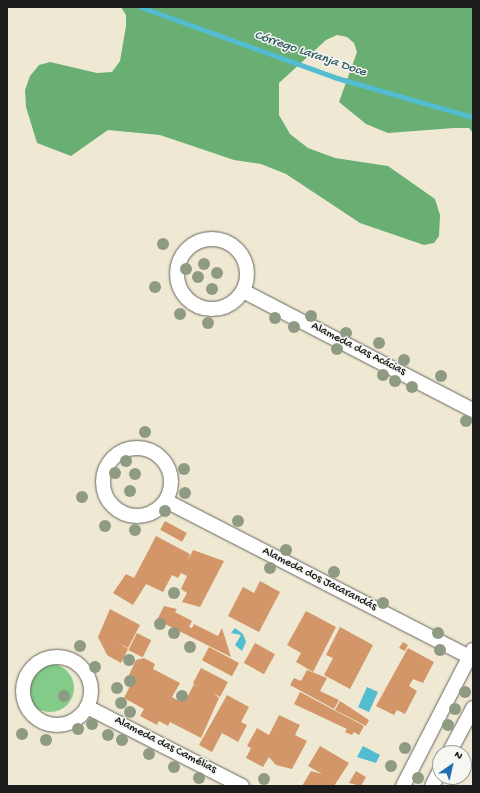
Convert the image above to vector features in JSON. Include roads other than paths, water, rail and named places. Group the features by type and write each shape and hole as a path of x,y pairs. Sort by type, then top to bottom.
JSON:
{"street":[{"path":"217,239 228,242 237,249 247,269 244,291 226,306 202,308 192,302 180,288 177,271 180,260 195,243 217,239"},
{"name":"Alameda das Acácias","path":"244,291 473,410"},
{"path":"129,448 152,451 165,463 171,479 166,501 153,512 138,516 117,510 109,502 103,481 110,460 129,448"},
{"name":"Alameda dos Jacarandás","path":"166,501 472,656"},
{"path":"403,786 472,656"},
{"path":"50,657 71,660 80,666 91,685 87,707 71,722 48,724 37,719 24,701 24,678 39,661 50,657"},
{"name":"Alameda das Camélias","path":"87,707 242,786"},
{"path":"453,745 473,708"}],"water":[{"path":"235,628 243,634 246,642 242,651 235,645 241,635 231,633"},
{"path":"367,687 378,692 369,712 358,707"},
{"path":"363,746 380,755 376,763 357,757"}],"waterway":[{"name":"Córrego Laranja Doce","path":"141,7 334,77 473,117"}]}
